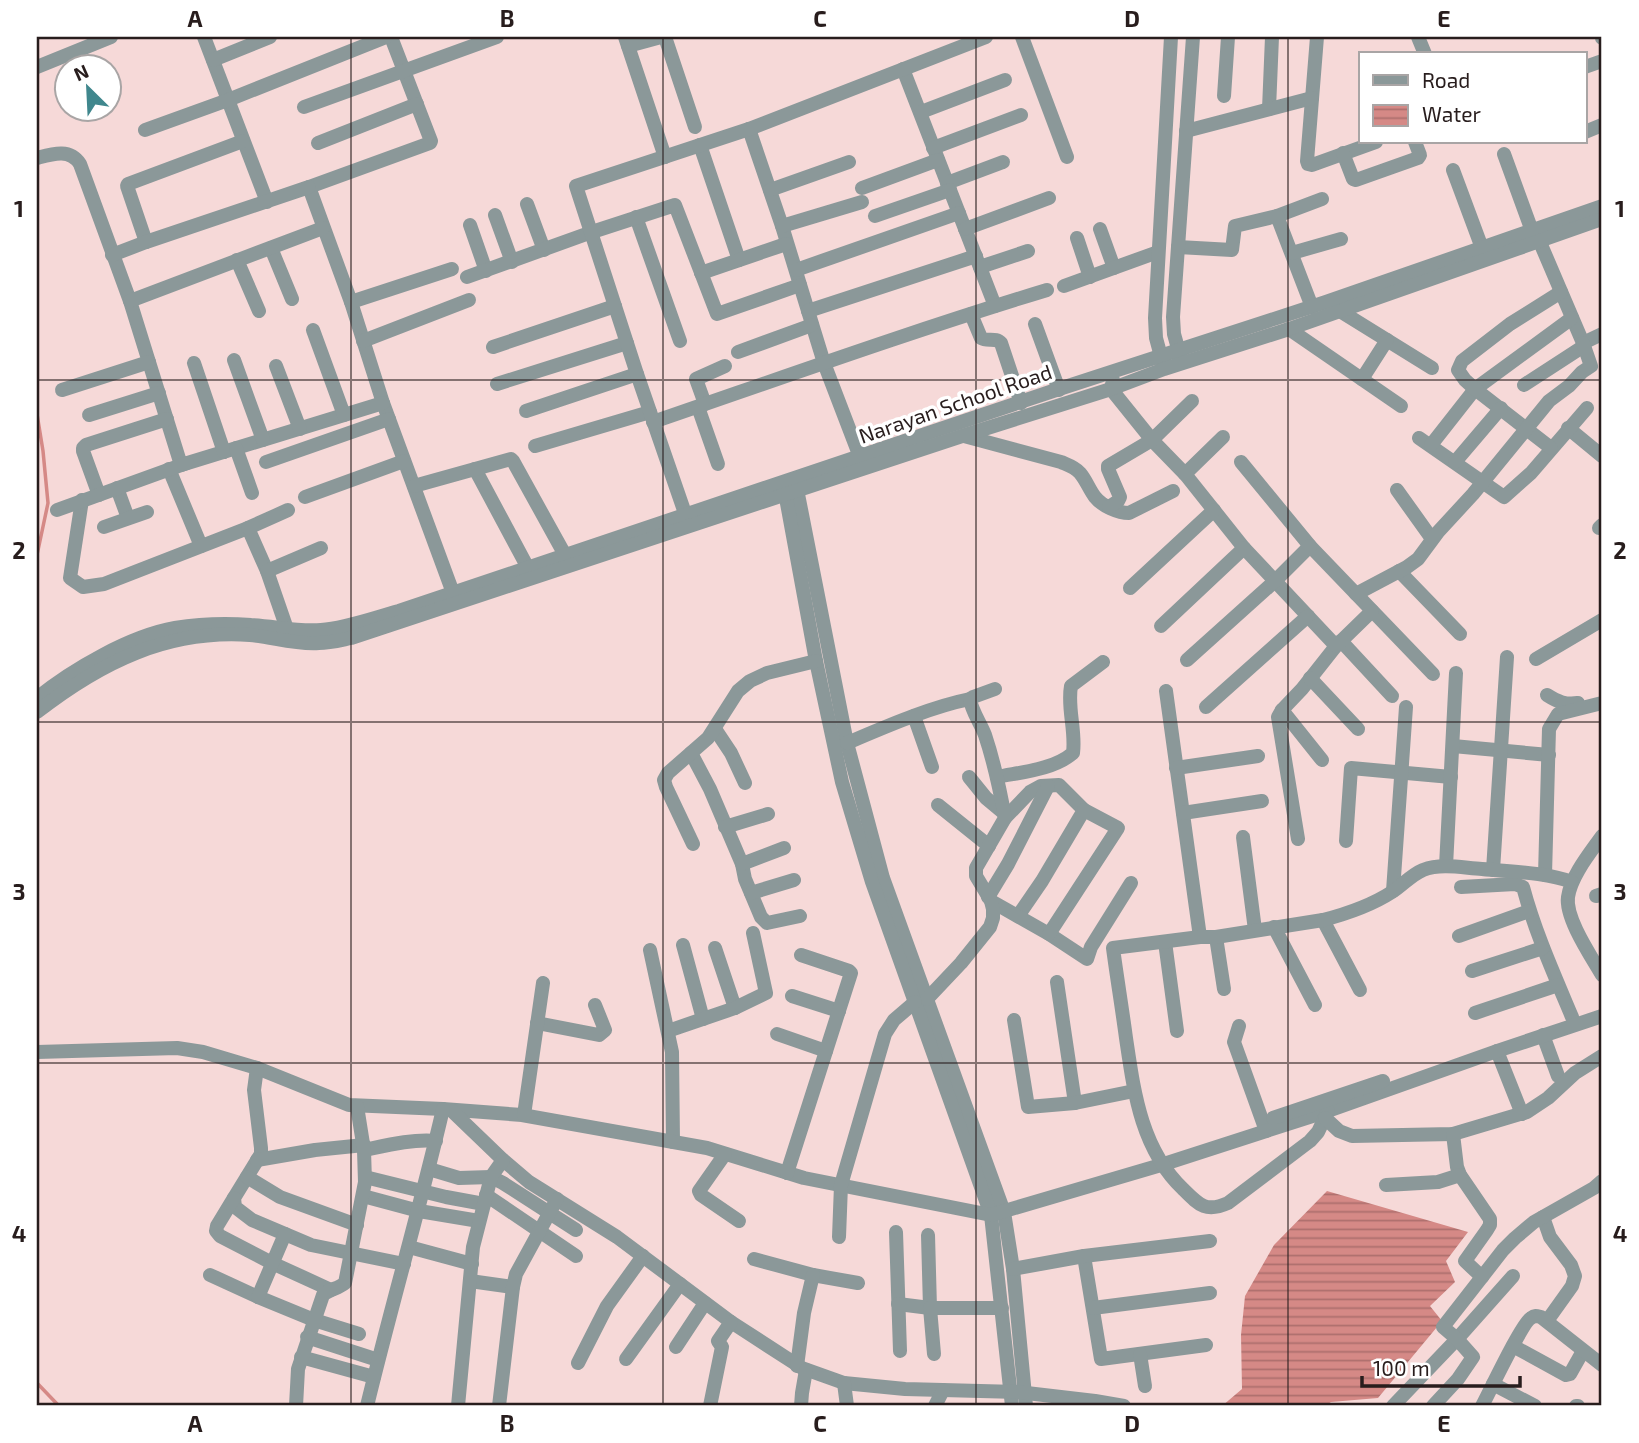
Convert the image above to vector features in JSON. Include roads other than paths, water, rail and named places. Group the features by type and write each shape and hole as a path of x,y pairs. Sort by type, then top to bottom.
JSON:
{"street":[{"path":"37,67 111,37"},
{"path":"204,37 267,202"},
{"path":"213,60 270,37"},
{"path":"145,130 386,37"},
{"path":"112,255 430,143 391,37"},
{"path":"304,107 403,69 460,43 497,37"},
{"path":"665,157 627,42 663,37 695,127"},
{"path":"309,187 351,302 383,403 455,598 688,521 576,186 749,129 986,37"},
{"path":"1022,37 1067,157"},
{"path":"1162,363 1155,318 1171,37"},
{"path":"1180,357 1173,317 1194,37"},
{"path":"1224,96 1228,37"},
{"path":"1269,109 1272,37"},
{"path":"1317,37 1308,164 1370,144"},
{"path":"903,69 995,306"},
{"path":"920,112 1005,80"},
{"path":"1186,131 1312,98"},
{"path":"318,143 416,104"},
{"path":"782,226 862,195 936,154 1021,115"},
{"path":"749,129 824,363 860,457"},
{"path":"146,242 128,184 243,141"},
{"path":"1343,153 1353,179 1356,180 1418,158 1420,155 1416,144"},
{"path":"700,145 739,260"},
{"path":"37,158 60,153 78,159 130,301 181,465 383,403"},
{"path":"1356,594 1418,559 1432,538 1549,401 1591,366 1535,236 1504,154"},
{"path":"770,190 849,162"},
{"path":"875,216 1003,162"},
{"path":"1453,170 1482,248"},
{"path":"965,229 1049,198"},
{"path":"1178,247 1232,250 1234,226 1277,216 1322,199"},
{"path":"527,204 544,250"},
{"path":"467,277 675,205 717,314 800,285"},
{"path":"1180,357 1289,329 1340,311 1535,236 1602,206"},
{"path":"796,270 959,213"},
{"path":"495,215 512,262"},
{"path":"1277,216 1312,307"},
{"path":"636,218 680,341"},
{"path":"791,487 1111,389 1162,363 1482,248 1602,219"},
{"path":"470,225 486,271"},
{"path":"130,301 323,228"},
{"path":"1100,229 1114,268"},
{"path":"1077,237 1090,277"},
{"path":"1292,253 1341,239"},
{"path":"701,273 786,244"},
{"path":"271,247 292,299"},
{"path":"738,352 810,318 978,262 1028,251"},
{"path":"1064,286 1158,252"},
{"path":"237,260 259,311"},
{"path":"351,302 452,270"},
{"path":"535,446 701,406 1047,290"},
{"path":"1551,447 1475,389 1458,370 1462,361 1510,324 1561,292"},
{"path":"363,341 469,300"},
{"path":"493,347 615,306"},
{"path":"1340,311 1432,368"},
{"path":"971,314 981,338 998,340 1001,343 1021,402"},
{"path":"1572,318 1475,389 1425,442 1504,497 1531,473 1587,408"},
{"path":"1035,324 1059,390"},
{"path":"1289,329 1401,406"},
{"path":"313,330 344,415"},
{"path":"1524,385 1602,334"},
{"path":"1362,379 1387,340"},
{"path":"497,384 627,343"},
{"path":"234,360 263,440"},
{"path":"62,390 149,362"},
{"path":"194,363 230,450 252,493"},
{"name":"Narayan School Road","path":"320,637 399,611 455,598 565,555 688,521 791,487 860,457 1021,402 1114,372 1162,363"},
{"path":"276,366 300,429"},
{"path":"718,464 696,379 725,366"},
{"path":"1114,372 1111,389 1152,440 1185,474 1244,548 1308,616 1392,696"},
{"path":"526,411 637,374"},
{"path":"89,415 159,393"},
{"path":"1109,507 1120,497 1108,466 1152,440 1192,401"},
{"path":"1455,463 1500,408"},
{"path":"99,495 83,448 167,419"},
{"path":"266,461 389,419"},
{"path":"1569,428 1602,456"},
{"path":"962,436 1061,462 1074,468 1082,475 1096,499 1121,513 1129,513 1173,491"},
{"path":"1185,474 1223,437"},
{"path":"414,486 508,459 513,461 565,555"},
{"path":"304,497 404,461"},
{"path":"1241,462 1310,546 1433,674"},
{"path":"57,509 187,463"},
{"path":"475,469 528,568"},
{"path":"169,470 201,546"},
{"path":"791,487 816,662 842,782 872,882 921,1000"},
{"path":"791,487 847,743 883,878 921,1000 996,1209 1013,1269 1019,1400"},
{"path":"117,488 128,518"},
{"path":"1396,490 1432,538"},
{"path":"82,500 70,578 83,587 104,584 248,528 289,509"},
{"path":"1130,588 1214,510"},
{"path":"104,527 147,512"},
{"path":"248,528 267,571 287,629"},
{"path":"1187,660 1310,546"},
{"path":"267,571 321,548"},
{"path":"1161,626 1244,548"},
{"path":"1399,571 1461,634"},
{"path":"1298,839 1278,717 1339,644 1372,611"},
{"path":"1206,707 1308,616"},
{"path":"1536,659 1602,621"},
{"path":"37,698 96,659 149,635 176,628 249,625 287,629 320,637"},
{"path":"37,712 101,668 154,645 178,639 213,636 249,635 293,642 320,637"},
{"path":"1493,870 1507,657"},
{"path":"693,844 666,787 664,780 668,773 708,738 738,691 750,681 767,673 816,662"},
{"path":"997,778 1053,764 1073,753 1069,696 1071,686 1104,662"},
{"path":"1446,866 1456,673"},
{"path":"1310,678 1358,729"},
{"path":"847,743 914,716 995,689"},
{"path":"1166,691 1200,937"},
{"path":"1547,695 1564,703 1602,698"},
{"path":"970,699 984,731 1005,815"},
{"path":"1545,875 1551,723 1558,714 1602,704"},
{"path":"1393,891 1406,707"},
{"path":"1282,710 1321,760"},
{"path":"914,716 932,767"},
{"path":"715,729 732,753 745,783"},
{"path":"1453,746 1549,755"},
{"path":"691,753 710,789 761,917 767,923 800,916"},
{"path":"1176,768 1258,756"},
{"path":"1346,841 1352,768 1451,777"},
{"path":"969,777 986,798 1005,815"},
{"path":"839,1237 841,1185 885,1034 894,1020 921,1000 961,963 990,927 993,918 990,899 976,876 976,868 1005,815 1030,792 1041,786 1059,785 1084,810 1118,828 1049,934"},
{"path":"990,899 1048,786"},
{"path":"1183,813 1262,802"},
{"path":"938,805 989,846"},
{"path":"1018,916 1084,810"},
{"path":"725,827 768,814"},
{"path":"1602,836 1572,882 1568,896 1568,911 1602,975"},
{"path":"1243,837 1255,930"},
{"path":"742,864 783,848"},
{"path":"1326,1114 1318,1132 1310,1141 1228,1203 1208,1208 1198,1204 1170,1178 1159,1161 1143,1123 1134,1091 1113,948 1216,937 1340,916 1393,891 1424,870 1446,866 1545,875 1572,882"},
{"path":"751,893 794,880"},
{"path":"990,899 1087,959 1091,947 1131,883"},
{"path":"1461,887 1515,884 1523,887 1529,911 1572,1017"},
{"path":"1458,936 1529,911"},
{"path":"1323,920 1360,990"},
{"path":"1274,927 1315,1005"},
{"path":"668,1031 735,1008 766,993 753,933"},
{"path":"1216,937 1224,989"},
{"path":"1165,942 1177,1031"},
{"path":"683,945 703,1019"},
{"path":"715,948 735,1008"},
{"path":"1472,971 1543,948"},
{"path":"650,950 672,1052 673,1142"},
{"path":"787,1172 851,973 800,956"},
{"path":"1056,982 1075,1103"},
{"path":"524,1115 542,983"},
{"path":"1475,1013 1558,985"},
{"path":"792,996 839,1011"},
{"path":"537,1023 599,1035 605,1030 595,1005"},
{"path":"37,1052 177,1048 203,1052 257,1068 349,1105 524,1115 707,1148 841,1185 971,1211 996,1209 1159,1161 1602,1007"},
{"path":"1264,1126 1326,1114 1497,1051 1602,1016"},
{"path":"1014,1020 1028,1107 1075,1103 1134,1091"},
{"path":"1239,1026 1234,1042 1264,1126"},
{"path":"777,1034 826,1051"},
{"path":"1543,1035 1558,1076"},
{"path":"1497,1051 1522,1114"},
{"path":"1326,1114 1339,1131 1352,1136 1453,1134 1527,1112 1548,1098 1575,1073 1602,1056"},
{"path":"257,1068 254,1090 261,1154 216,1231 220,1236 272,1263 331,1290"},
{"path":"296,1406 298,1369 307,1337 323,1295 345,1283 363,1196 364,1147 356,1106"},
{"path":"367,1406 436,1141 447,1109"},
{"path":"447,1109 529,1182 576,1230"},
{"path":"1453,1134 1460,1175 1490,1219 1490,1225 1465,1261 1482,1277"},
{"path":"257,1160 315,1150 436,1141"},
{"path":"725,1154 699,1191 739,1221"},
{"path":"458,1406 473,1247 491,1177 503,1160"},
{"path":"429,1170 458,1178 491,1177 617,1237 731,1322 802,1368 844,1383 943,1390 1019,1400 1095,1401 1124,1406"},
{"path":"1385,1185 1438,1182 1460,1175"},
{"path":"247,1177 280,1197 357,1225"},
{"path":"365,1177 446,1197 485,1200 576,1255"},
{"path":"1433,1406 1458,1379 1473,1357 1443,1327 1515,1238 1534,1222 1602,1181"},
{"path":"363,1196 418,1211 479,1221"},
{"path":"234,1198 235,1207 253,1220 310,1245 404,1264"},
{"path":"499,1406 516,1274 554,1206"},
{"path":"996,1209 1002,1308 1019,1400"},
{"path":"1543,1217 1549,1237 1571,1265 1575,1276 1572,1286 1546,1321"},
{"path":"896,1232 900,1351"},
{"path":"258,1297 285,1234"},
{"path":"928,1236 933,1354"},
{"path":"1013,1269 1084,1256 1210,1241"},
{"path":"409,1247 472,1264"},
{"path":"578,1363 607,1306 643,1256"},
{"path":"1084,1256 1101,1359 1206,1345"},
{"path":"754,1259 813,1275 858,1283"},
{"path":"210,1275 314,1320 359,1334"},
{"path":"801,1406 804,1313 813,1275"},
{"path":"1393,1406 1513,1276"},
{"path":"470,1281 513,1287"},
{"path":"626,1359 680,1284"},
{"path":"1093,1308 1210,1293"},
{"path":"676,1347 705,1303"},
{"path":"898,1304 930,1308 1002,1308"},
{"path":"1482,1406 1531,1317 1541,1317 1602,1365"},
{"path":"710,1406 722,1347 718,1341 731,1322"},
{"path":"307,1337 378,1360"},
{"path":"1513,1346 1566,1375 1573,1370 1583,1351"},
{"path":"1140,1354 1145,1386"},
{"path":"301,1357 374,1377"},
{"path":"844,1383 847,1406"},
{"path":"1493,1384 1535,1406"},
{"path":"935,1406 943,1390"}],"water":[{"path":"1327,1191 1468,1232 1446,1261 1455,1282 1430,1306 1442,1321 1378,1398 1331,1402 1325,1406 1222,1406 1242,1389 1241,1335 1245,1296 1274,1245"}],"waterway":[{"path":"37,414 48,503 37,555"},
{"path":"37,1383 59,1406"}]}
